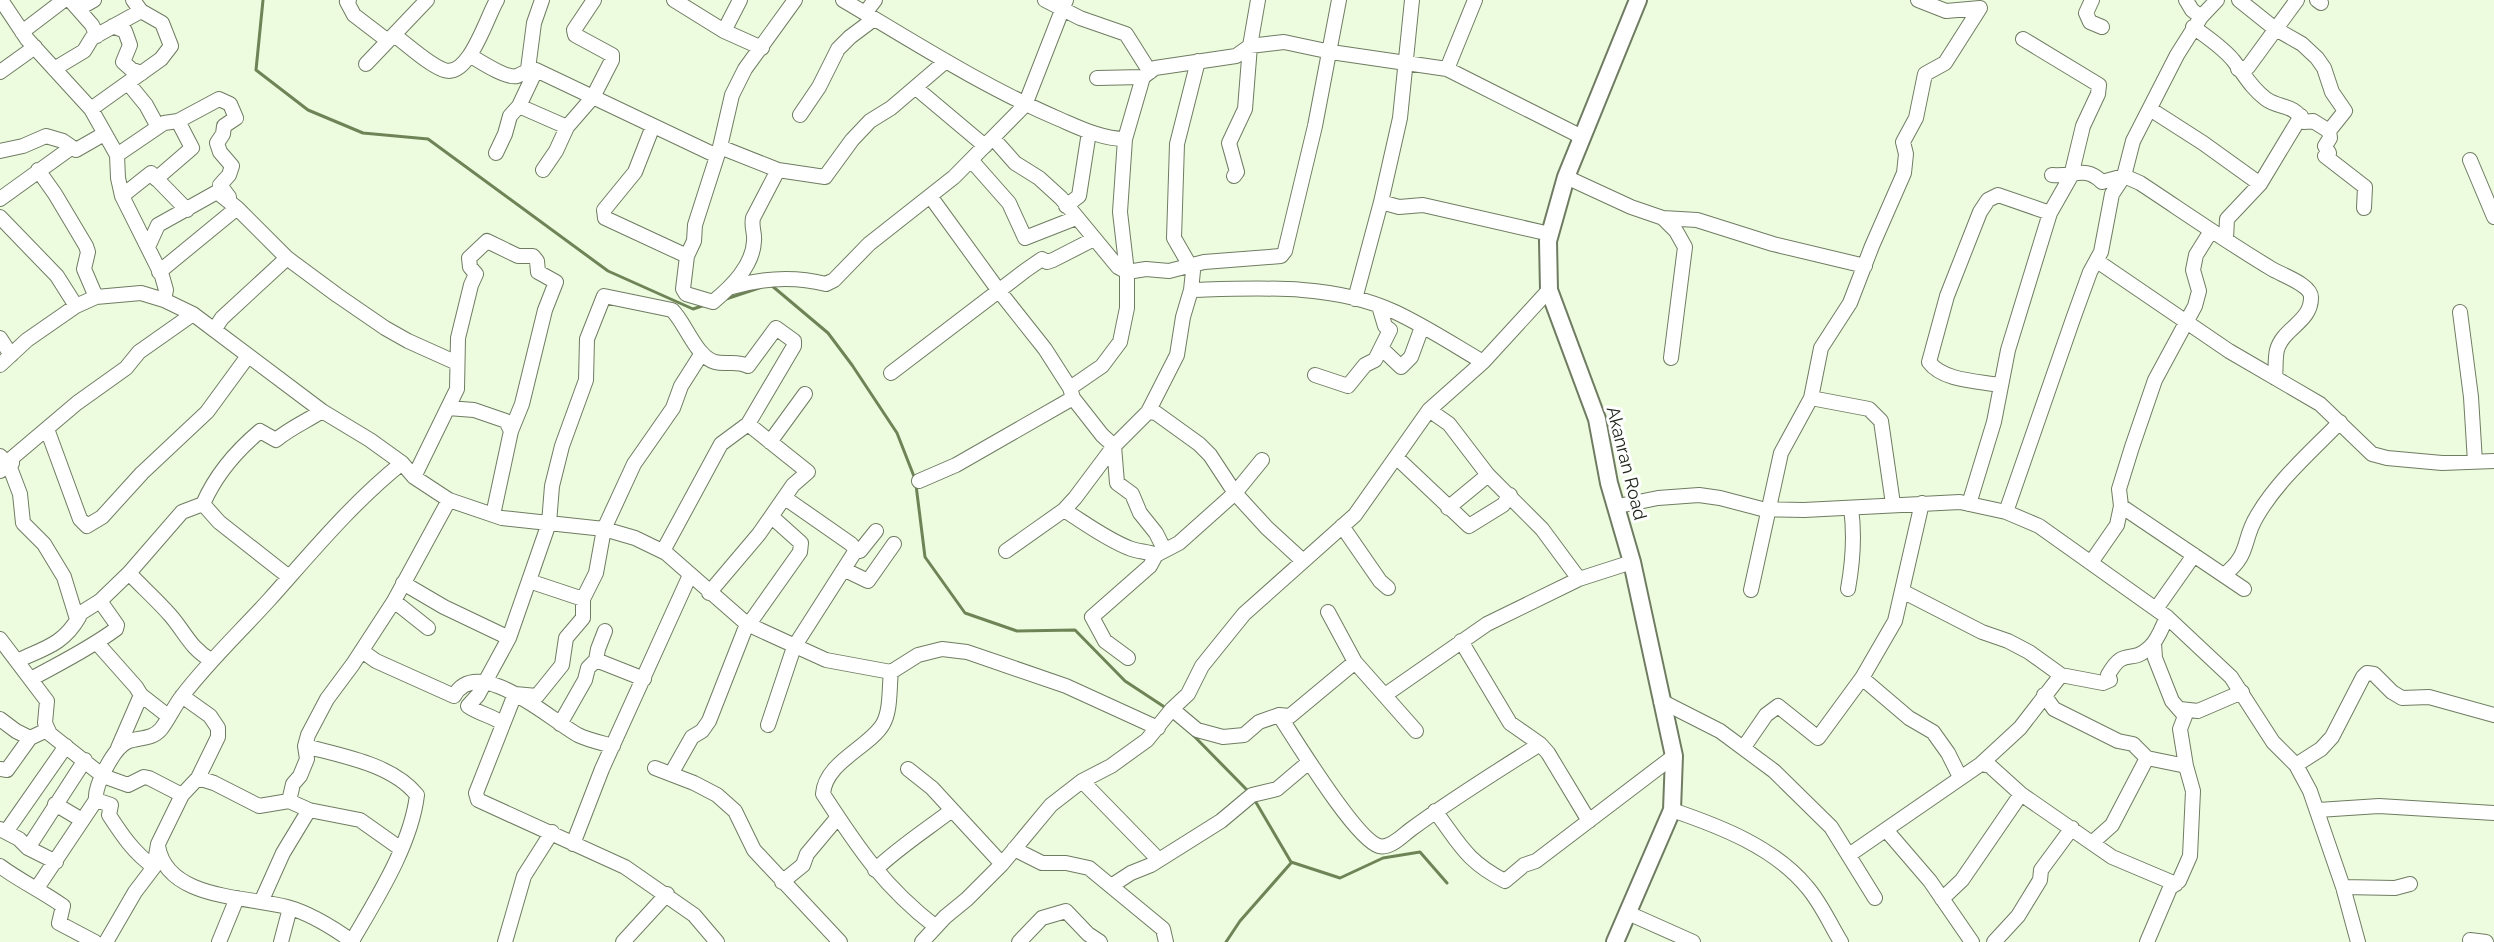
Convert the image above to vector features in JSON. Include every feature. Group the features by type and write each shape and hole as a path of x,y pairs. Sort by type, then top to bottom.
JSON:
{"main road":[{"name":"Akanran Road","path":"1615,942 1671,810 1674,756 1632,562 1618,506 1609,483 1597,419 1550,290 1548,262 1550,234 1566,177 1638,0"}],"street":[{"path":"22,32 64,0"},
{"path":"94,0 74,4 92,25 97,36"},
{"path":"349,0 347,3 354,15 443,70 456,70 471,56 490,2"},
{"path":"366,64 427,0"},
{"path":"496,153 506,134 510,116 519,106 532,70 534,23 542,0"},
{"path":"543,170 556,151 567,126 593,97 612,60 612,55 575,35 574,30 594,0"},
{"path":"674,0 692,5 724,31 762,48"},
{"path":"724,31 740,0"},
{"path":"778,170 753,218 751,226 754,244 738,280 713,302 686,294 682,289 687,256 694,241 695,225 718,151 732,95 745,69 795,0"},
{"path":"843,0 1025,105 1089,132 1125,139"},
{"path":"800,116 819,87 838,49 870,16 874,0"},
{"path":"919,481 956,465 1072,393 1102,366 1120,342 1127,308 1127,272 1120,212 1125,139 1146,74 1126,34 1080,18 1064,4 1045,0"},
{"path":"1234,176 1237,172 1229,143 1245,110 1250,46 1258,0"},
{"path":"916,88 1015,163 1039,178 1061,198 1118,267 1127,272 1146,269 1169,271 1203,262 1281,256 1285,250 1331,52 1339,0"},
{"path":"1355,299 1381,202 1400,118 1412,0"},
{"path":"1447,69 1475,0"},
{"path":"1751,590 1781,453 1811,398 1821,348 1828,335 1844,317 1904,173 1906,154 1903,142 1916,118 1925,74 1945,63 1980,9 1946,11 1918,0"},
{"path":"2092,0 2086,13 2090,22 2102,27"},
{"path":"2186,0 2197,22 2228,56 2246,81 2274,104 2287,106 2301,116 2304,122 2313,121 2328,131 2330,138 2325,146 2329,153 2325,156 2365,187 2364,208"},
{"path":"2006,512 2090,272 2097,261 2112,194 2124,176 2133,141 2177,55 2197,22 2217,0"},
{"path":"2240,0 2274,28 2302,44 2324,68 2332,92 2345,111 2328,131"},
{"path":"2238,69 2248,67 2274,28 2297,0"},
{"path":"5,1 22,32 91,108 117,155 122,196 162,276 166,290 164,300"},
{"path":"732,287 761,279 806,279 826,284 834,280 868,244 930,196 971,160 1025,105 1064,4"},
{"path":"54,69 84,51 92,38 113,26 137,5 162,23 171,46 161,59 91,108"},
{"path":"113,26 125,31 130,45 123,62 132,70 142,73"},
{"path":"1969,504 1994,422 2008,350 2050,213 2071,176 2083,126 2098,94 2099,85 2023,39"},
{"path":"1096,78 1121,80 1146,74 1161,67 1236,56 1250,46 1284,42 1331,52 1447,69 1582,137"},
{"path":"0,72 35,47"},
{"path":"471,56 509,76 517,76 532,70 653,126 718,151 778,170 825,177 852,140 870,121 916,88 946,61"},
{"path":"1006,551 1064,510 1114,446 1148,412 1177,356 1183,317 1191,290 1192,271 1174,238 1177,144 1198,61"},
{"path":"128,83 146,105 158,127"},
{"path":"117,155 164,123 178,121 219,99 230,105 236,118 224,126 223,134 217,143 220,152 232,166 229,175 220,185 237,208"},
{"path":"519,106 567,126"},
{"path":"2150,109 2203,142 2260,184"},
{"path":"2226,239 2227,219 2260,184 2301,116"},
{"path":"156,179 192,148 178,121"},
{"path":"653,126 635,172 604,210 605,218 687,256"},
{"path":"1066,206 1079,196 1089,132"},
{"path":"0,151 23,146 46,136 76,150 104,134"},
{"path":"0,199 68,150 68,145"},
{"path":"971,160 1009,203 1025,238 1076,218"},
{"path":"2470,160 2494,217"},
{"path":"38,170 86,246 88,252 84,269 96,297"},
{"path":"2052,175 2071,176 2080,171 2094,174 2102,182 2124,176 2140,183 2211,231 2306,287 2312,299 2305,317 2287,331 2277,349 2275,378"},
{"path":"122,196 151,173 172,192 187,210"},
{"path":"1566,177 1631,207 1664,218 1697,220 1773,244 1865,266"},
{"path":"148,247 158,225 217,192 237,208 287,258 385,328 457,363"},
{"path":"2000,385 1945,374 1935,370 1929,362 1947,296 1980,212 1988,200 1998,195 2050,213"},
{"path":"930,196 999,291 1045,349 1072,393 1102,435 1114,446 1117,483 1132,494 1140,513 1156,534 1160,552"},
{"path":"1381,202 1399,207 1423,205 1550,234"},
{"path":"159,272 237,208"},
{"path":"0,217 57,276 76,306"},
{"path":"1664,218 1676,231 1685,247 1671,358"},
{"path":"2092,561 2117,525 2121,506 2119,489 2155,380 2195,306 2199,291 2193,270 2196,255 2211,231"},
{"path":"891,373 1042,259 1047,262 1053,260 1094,238"},
{"path":"414,477 457,389 458,338 471,285 476,274 470,267 469,258 487,240 518,255 533,256 537,261 538,272 556,282 545,309 522,404 512,431 493,515"},
{"path":"214,330 222,318 287,258"},
{"path":"2097,261 2186,323 2320,405 2372,453 2387,458 2442,463 2494,461"},
{"path":"1191,290 1305,289 1355,299 1393,311 1483,362"},
{"path":"922,942 1002,864 1051,805 1082,781 1111,766 1147,740 1188,694 1202,666 1244,614 1354,515 1429,410 1483,362 1550,290"},
{"path":"0,365 27,340 76,306 96,297 141,293 164,300 193,314 322,411 402,463 414,477 449,500 522,522 604,529 635,538 663,552 748,624 826,660 891,672 918,655 942,649 967,652 1066,686 1167,716 1197,730 1223,736 1244,735 1259,722 1279,715 1290,716 1355,662"},
{"path":"503,724 479,714 468,706 478,695 509,638 549,523 552,486 562,446 586,380 587,339 604,296 672,310 681,318 687,333 702,353 715,362 740,362 748,366 776,328 794,341 794,346 748,424 721,444 663,552"},
{"path":"1315,375 1348,386 1365,365 1375,360 1390,330 1385,326 1379,306"},
{"path":"2460,312 2471,397 2475,462"},
{"path":"17,661 59,642 70,633 79,617 76,616 64,578 44,544 23,523 20,494 3,464 76,403 126,368 139,352 193,314"},
{"path":"1381,348 1401,367 1411,357 1422,327"},
{"path":"0,338 11,355"},
{"path":"515,694 537,696 562,665 566,638 583,618 583,599 596,573 604,529 634,464 673,408 681,386 702,353"},
{"path":"46,429 80,519 87,526 102,517 142,473 207,412 249,356"},
{"path":"770,442 805,394"},
{"path":"1811,398 1869,409 1881,421 1893,504"},
{"path":"448,408 474,410 506,421 512,431"},
{"path":"1429,410 1449,424 1488,475 1542,529 1579,579"},
{"path":"76,616 100,601 129,573 182,512 203,504 210,488 236,451 260,431 276,440 299,423 309,420 322,411"},
{"path":"1148,412 1156,413 1199,444 1210,455 1235,493 1267,528 1303,561"},
{"path":"2224,575 2237,565 2246,550 2255,518 2276,488 2340,422"},
{"path":"709,593 772,517 793,485 808,472 748,424"},
{"path":"1396,457 1469,526 1503,505 1510,495"},
{"path":"1128,658 1105,641 1092,617 1149,566 1160,552 1179,543 1235,493 1262,460"},
{"path":"118,747 150,737 160,730 182,696 211,660 289,578 311,550 377,482 402,463"},
{"path":"1448,508 1488,475"},
{"path":"1618,506 1658,498 1699,495 1770,509 1804,510 1922,503 1969,504 2006,512 2039,526 2092,561 2162,613 2231,677 2272,742 2296,765 2318,810 2343,886 2358,942"},
{"path":"785,498 852,544 878,566"},
{"path":"289,801 293,784 300,776 307,759 305,746 308,735 327,699 362,651 394,601 449,500"},
{"path":"1744,747 1766,715 1778,706 1818,738 1862,678 1895,621 1922,503"},
{"path":"203,504 219,522 289,578"},
{"path":"2121,506 2244,588"},
{"path":"1848,589 1853,560 1854,532 1851,508"},
{"path":"1064,510 1123,546 1160,552"},
{"path":"670,774 692,737 702,731 709,721 748,624 800,552 801,543 772,517"},
{"path":"1342,526 1388,588"},
{"path":"768,725 794,647 858,551 876,531"},
{"path":"845,570 868,581 894,544"},
{"path":"2147,942 2170,888 2176,884 2184,872 2190,856 2193,791 2180,729 2185,716 2172,701 2155,658 2154,643 2162,613 2194,555"},
{"path":"1385,695 1487,624 1579,579 1632,562"},
{"path":"129,573 171,616 180,631 200,654 211,660"},
{"path":"573,844 613,746 690,575"},
{"path":"529,581 583,599"},
{"path":"403,583 444,607 509,638"},
{"path":"1902,591 2018,647 2061,675 2103,683 2110,680 2108,675 2116,661 2122,657 2132,657 2148,649 2154,643"},
{"path":"31,679 97,643 116,629 117,625 100,601"},
{"path":"394,601 428,628"},
{"path":"1328,612 1355,662 1416,731"},
{"path":"560,724 585,680 588,668 596,660 605,631"},
{"path":"0,639 47,701 45,723 47,730 103,776 128,785 144,777 182,795"},
{"path":"1461,641 1510,723 1540,744 1589,821"},
{"path":"97,643 141,695 168,716"},
{"path":"362,651 376,661 454,696 464,684 484,682 528,699 579,736 613,746"},
{"path":"596,660 644,679"},
{"path":"891,672 887,715 882,726 856,748 824,784 823,794 875,870 907,904 936,927"},
{"path":"2296,765 2322,749 2332,737 2367,673 2374,674 2392,692 2402,698 2429,697 2494,715"},
{"path":"1849,855 1887,831 1981,764 2020,728 2061,675"},
{"path":"1862,678 1909,718 1933,732 1948,753 1960,777"},
{"path":"2180,708 2198,711 2242,692"},
{"path":"515,694 476,793 478,800 625,867 667,894 694,915 717,942"},
{"path":"37,888 96,800 95,795 103,776 141,695"},
{"path":"2044,695 2054,709 2118,741 2133,744 2147,758 2186,766"},
{"path":"106,942 135,892 154,867 158,844 182,795 198,778 218,737 218,728 210,716 182,696"},
{"path":"1661,701 1720,731 1774,771 1831,826 1875,898"},
{"path":"1279,715 1351,821 1370,841 1380,846 1391,844 1435,811 1540,744"},
{"path":"0,719 30,738"},
{"path":"0,769 7,770 30,738 47,730"},
{"path":"56,862 28,848 19,839 3,831 66,746"},
{"path":"158,844 165,865 180,881 186,884 237,898 290,908 352,941 383,888 401,849 417,795 410,786 380,769 305,746"},
{"path":"1435,811 1465,853 1482,869 1505,880 1524,865 1536,861 1674,756"},
{"path":"2093,842 2112,825 2147,758"},
{"path":"28,848 85,760"},
{"path":"1111,886 1221,821 1252,795 1277,789 1309,762"},
{"path":"1981,764 1990,766 2021,794 2112,857 2176,884"},
{"path":"655,768 694,783 717,795 735,811 754,850 840,942"},
{"path":"908,769 932,788 1002,864"},
{"path":"198,778 214,783 259,806 289,801 309,810 360,820 401,849"},
{"path":"1082,781 1158,860"},
{"path":"1942,899 1962,880 2021,794"},
{"path":"96,800 111,805 109,815 125,839 138,856 154,867"},
{"path":"55,804 82,820"},
{"path":"2318,810 2379,806 2494,813"},
{"path":"261,902 283,853 309,810"},
{"path":"875,870 909,840 919,836 952,810"},
{"path":"1671,810 1702,820 1743,839 1779,861 1809,889 1841,942"},
{"path":"782,882 802,865 807,854 838,817"},
{"path":"1994,942 2018,916 2040,880 2041,870 2072,828"},
{"path":"1887,831 1930,881 1972,942"},
{"path":"506,942 524,876 552,832"},
{"path":"1014,849 1042,863 1066,863 1089,868 1163,929 1166,942"},
{"path":"0,866 63,906 59,923 96,942"},
{"path":"2343,886 2395,888 2410,884"},
{"path":"622,942 667,894"},
{"path":"219,942 237,898"},
{"path":"280,942 290,908"},
{"path":"1019,942 1042,918 1066,911 1088,934 1100,942"},
{"path":"1628,913 1693,942"},
{"path":"2470,940 2486,942"}],"waterway":[{"path":"263,0 256,70 308,110 363,133 428,139 608,271 693,309 705,305"},
{"path":"771,285 828,333 852,365 897,433 915,479"},
{"path":"726,299 762,287"},
{"path":"916,485 925,557 965,613 1017,631 1075,630 1125,681 1166,708"},
{"path":"1192,734 1248,791"},
{"path":"1254,799 1291,862 1340,878 1383,858 1420,852 1447,883"},
{"path":"1226,942 1240,921 1291,863"}]}
